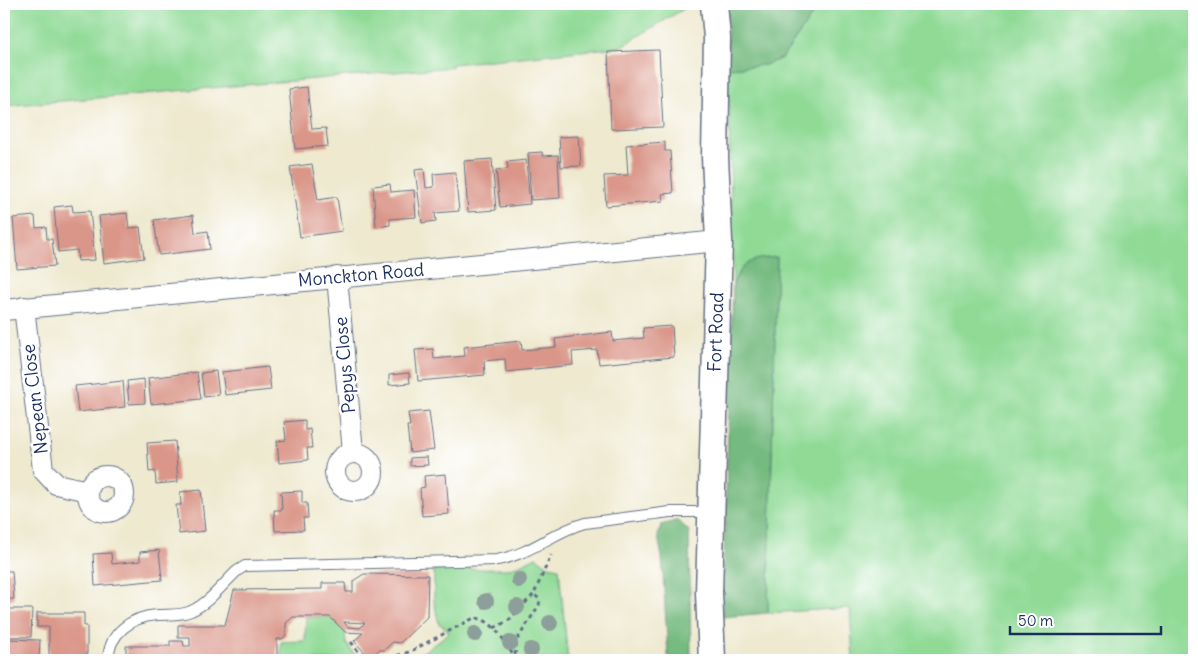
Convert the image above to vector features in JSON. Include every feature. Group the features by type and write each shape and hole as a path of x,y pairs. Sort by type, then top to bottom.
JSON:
{"street":[{"name":"Fort Road","path":"712,660 709,592 719,242 715,157 717,38 714,4"},
{"name":"Monckton Road","path":"4,310 719,242"},
{"name":"Pepys Close","path":"337,277 353,452"},
{"name":"Nepean Close","path":"24,307 43,470 56,484 88,491"}],"lane":[{"path":"108,660 112,642 123,628 149,616 183,614 193,610 245,566 497,560 527,552 573,527 590,522 678,512 711,512"}],"path":[{"path":"493,628 508,621 534,594 551,555"},
{"path":"517,660 514,653 515,645 540,605 540,600 534,594"},
{"path":"382,660 409,652 469,620 479,618 493,628 517,660"},
{"path":"351,642 365,660"}],"green space":[{"path":"4,4 692,4 620,47 452,64 452,67 4,106"},
{"path":"727,4 820,4 782,58 765,65 728,68"},
{"path":"820,4 1194,4 1194,660 853,660 850,608 768,613 777,257 737,275 733,285 728,68 765,65 782,58"},
{"path":"777,257 768,613 722,617 733,285 741,270 749,262"},
{"path":"678,520 689,531 691,660 674,660 668,656 662,557 658,536 661,525"},
{"path":"536,557 549,566 559,568 568,660 396,660 423,652 449,633 445,627 439,624 434,601 434,569 507,569"},
{"path":"306,617 330,617 345,632 346,643 359,660 281,660 281,642 305,641"}],"building":[{"path":"659,50 663,127 611,129 608,52"},
{"path":"307,87 312,129 326,128 328,146 295,149 289,89"},
{"path":"579,136 581,166 561,167 559,137"},
{"path":"665,142 665,151 670,151 673,193 662,194 663,201 606,206 604,176 628,175 626,145"},
{"path":"542,152 543,156 558,155 560,198 531,200 528,153"},
{"path":"492,159 496,210 468,212 464,161"},
{"path":"526,160 530,204 500,207 496,170 508,169 507,162"},
{"path":"312,164 318,200 337,197 342,231 300,237 290,167"},
{"path":"424,169 426,188 434,187 433,174 455,172 459,211 435,213 436,221 422,223 415,170"},
{"path":"390,184 391,192 414,190 416,217 390,219 390,225 376,227 373,186"},
{"path":"72,205 73,212 90,211 95,260 78,261 77,250 58,252 54,207"},
{"path":"127,213 129,228 140,227 144,258 104,263 99,216"},
{"path":"193,215 195,233 208,231 210,249 159,255 154,220"},
{"path":"35,216 36,228 46,227 47,239 52,239 55,266 17,269 13,218"},
{"path":"672,326 674,357 599,364 597,350 572,352 573,365 506,372 505,359 484,361 485,375 418,381 415,350 433,349 434,359 465,356 464,347 521,341 522,350 556,347 555,339 612,332 613,341 644,338 643,328"},
{"path":"268,367 271,390 225,395 222,372"},
{"path":"216,371 219,395 204,397 201,373"},
{"path":"197,372 201,399 151,404 148,378"},
{"path":"409,373 410,383 389,385 389,375"},
{"path":"144,379 145,403 129,404 127,381"},
{"path":"123,381 125,407 78,412 75,386"},
{"path":"429,411 434,450 410,453 407,426 410,426 408,413"},
{"path":"305,420 305,430 310,429 312,448 307,448 308,460 279,463 277,441 286,440 284,422"},
{"path":"175,441 178,482 156,484 155,471 149,472 147,443"},
{"path":"427,457 428,465 410,466 410,458"},
{"path":"446,474 449,514 422,516 420,488 425,487 424,476"},
{"path":"201,490 205,531 179,534 176,505 181,505 180,492"},
{"path":"302,491 302,503 307,503 308,518 303,518 304,530 275,531 274,510 282,510 281,492"},
{"path":"159,550 162,580 95,586 93,554 111,553 112,564 140,561 140,552"},
{"path":"4,571 12,571 14,599 4,599"},
{"path":"364,574 428,575 427,617 400,643 393,642 384,650 379,650 373,655 367,655 354,641 363,633 345,632 330,617 293,617 286,623 286,635 282,639 277,639 277,660 126,660 126,646 170,646 170,641 183,641 184,646 190,646 190,637 178,637 178,625 225,625 234,590 322,589 322,583 345,583 346,592 353,592 353,581","holes":["344,622 365,623 360,628 348,627"]},
{"path":"4,609 32,609 31,637 4,637"},
{"path":"37,613 84,613 84,626 87,626 87,660 49,660 49,627 37,627"},
{"path":"4,639 40,640 39,660 4,660"}]}
